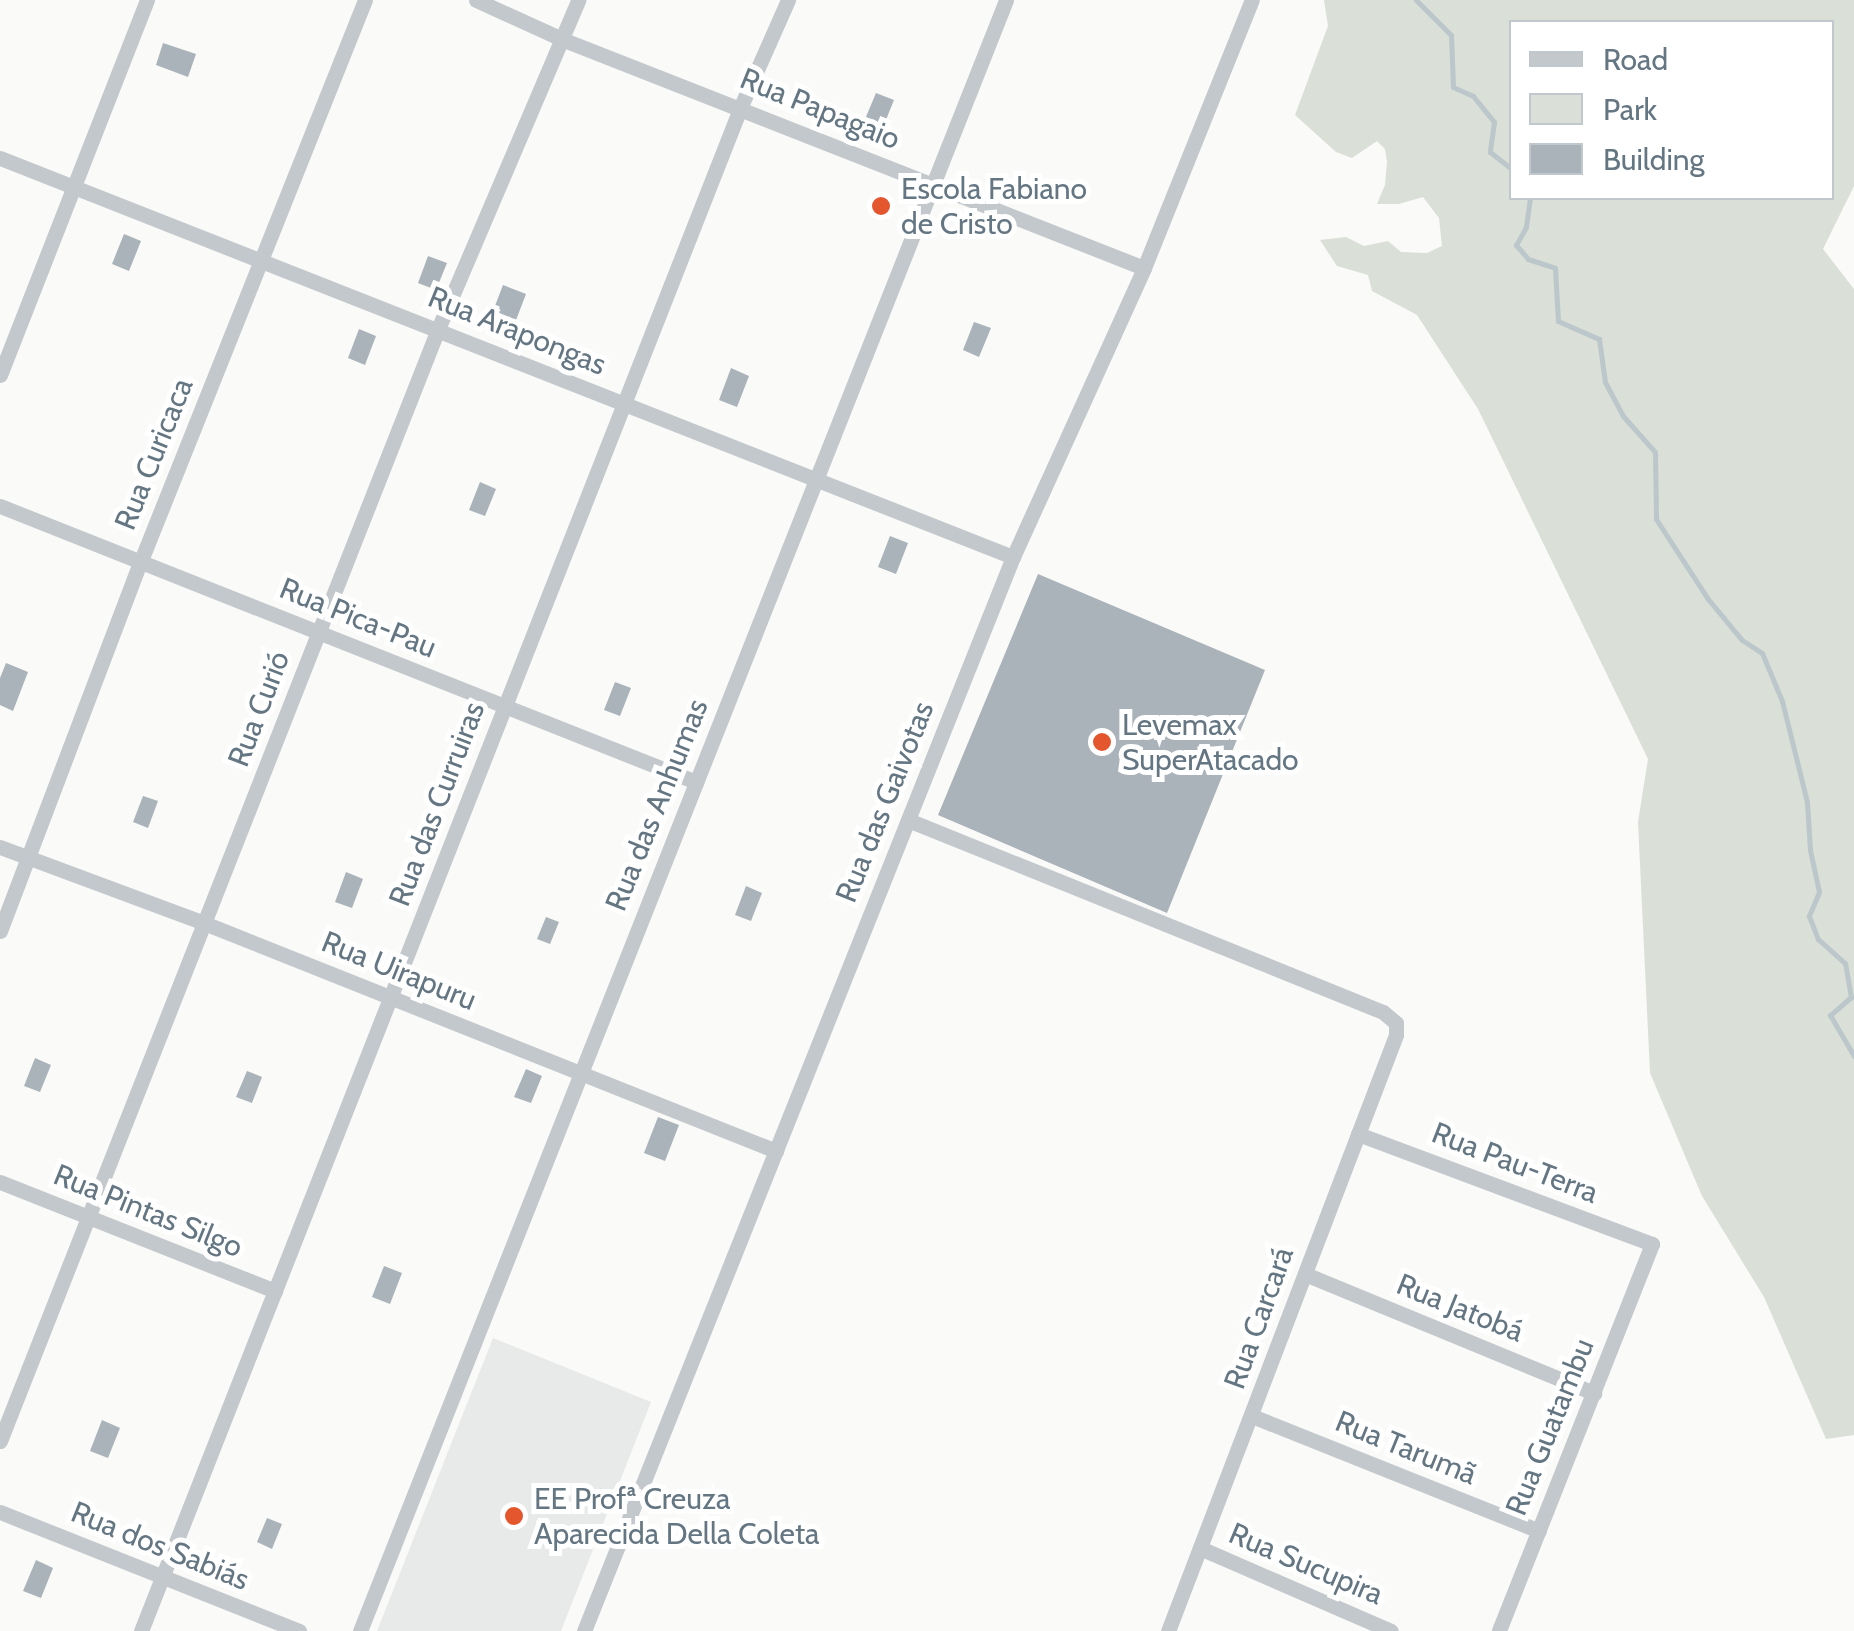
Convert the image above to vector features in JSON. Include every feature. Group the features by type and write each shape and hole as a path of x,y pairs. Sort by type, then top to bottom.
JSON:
{"street":[{"path":"0,375 148,0"},
{"name":"Rua Curicaca","path":"0,931 140,563 365,0"},
{"name":"Rua Papagaio","path":"476,0 564,40 741,106 1144,268"},
{"name":"Rua Curió","path":"0,1441 438,329 578,0"},
{"name":"Rua das Curruiras","path":"141,1631 741,106 788,0"},
{"name":"Rua das Anhumas","path":"360,1631 1006,0"},
{"name":"Rua das Gaivotas","path":"584,1631 1013,557 1144,268 1252,0"},
{"name":"Rua Arapongas","path":"0,158 1013,557"},
{"name":"Rua Pica-Pau","path":"0,506 696,782"},
{"name":"Rua Carcará","path":"908,820 1383,1012 1396,1022 1396,1034 1168,1631"},
{"name":"Rua Uirapuru","path":"0,847 204,922 776,1151"},
{"name":"Rua Pau-Terra","path":"1358,1134 1652,1244"},
{"name":"Rua Pintas Silgo","path":"0,1182 275,1290"},
{"name":"Rua Guatambu","path":"1499,1631 1652,1244"},
{"name":"Rua Jatobá","path":"1304,1274 1594,1393"},
{"name":"Rua Tarumã","path":"1252,1416 1539,1530"},
{"name":"Rua dos Sabiás","path":"0,1512 299,1631"},
{"name":"Rua Sucupira","path":"1200,1548 1391,1631"}],"shaded area":[{"name":"EE Profª Creuza Aparecida Della Coleta","path":"493,1338 651,1402 561,1631 377,1631"}],"green space":[{"path":"1324,0 1854,0 1854,186 1823,249 1854,289 1854,1435 1826,1439 1764,1297 1702,1196 1650,1073 1638,822 1648,759 1478,409 1417,315 1372,291 1368,275 1337,266 1320,240 1346,237 1364,246 1388,241 1401,252 1427,253 1442,246 1439,218 1423,197 1399,204 1377,204 1385,185 1387,162 1385,149 1377,141 1352,158 1336,152 1295,115 1328,26"}],"building":[{"path":"163,43 196,54 188,77 156,65"},
{"path":"876,93 894,100 881,132 863,124"},
{"path":"124,234 141,241 129,271 112,264"},
{"path":"428,256 447,263 436,290 418,283"},
{"path":"503,285 526,294 513,328 490,319"},
{"path":"974,322 991,328 979,357 963,350"},
{"path":"359,329 376,336 365,365 348,358"},
{"path":"731,368 749,376 737,407 719,400"},
{"path":"480,482 496,489 485,516 469,510"},
{"path":"890,536 908,543 896,574 878,567"},
{"name":"Levemax SuperAtacado","path":"1038,574 1265,670 1167,913 938,815"},
{"path":"6,663 28,672 13,711 0,705 0,678"},
{"path":"615,682 631,688 620,716 604,710"},
{"path":"143,796 158,801 148,828 133,822"},
{"path":"346,872 363,879 352,908 335,902"},
{"path":"746,886 762,893 751,921 735,915"},
{"path":"546,917 559,922 550,944 537,939"},
{"path":"35,1058 51,1065 40,1092 24,1086"},
{"path":"526,1069 542,1076 531,1103 514,1097"},
{"path":"247,1071 262,1077 252,1103 236,1097"},
{"path":"658,1117 679,1125 665,1161 644,1153"},
{"path":"384,1266 402,1273 390,1304 372,1297"},
{"path":"102,1420 120,1428 108,1458 90,1451"},
{"path":"267,1518 282,1524 272,1549 257,1542"},
{"path":"36,1560 53,1568 41,1598 23,1591"}],"waterway":[{"path":"1416,0 1451,35 1453,87 1473,96 1494,122 1490,152 1509,167"},
{"path":"1530,200 1526,227 1516,245 1528,259 1555,268 1558,321 1599,339 1605,382 1623,416 1655,452 1656,519 1708,599 1742,640 1762,653 1782,701 1807,802 1810,850 1819,892 1809,916 1818,939 1845,963 1851,997 1830,1015 1854,1056"}],"place":[{"name":"Escola Fabiano de Cristo","path":"881,206"},
{"name":"Levemax SuperAtacado","path":"1102,742"},
{"name":"EE Profª Creuza Aparecida Della Coleta","path":"514,1516"}]}
